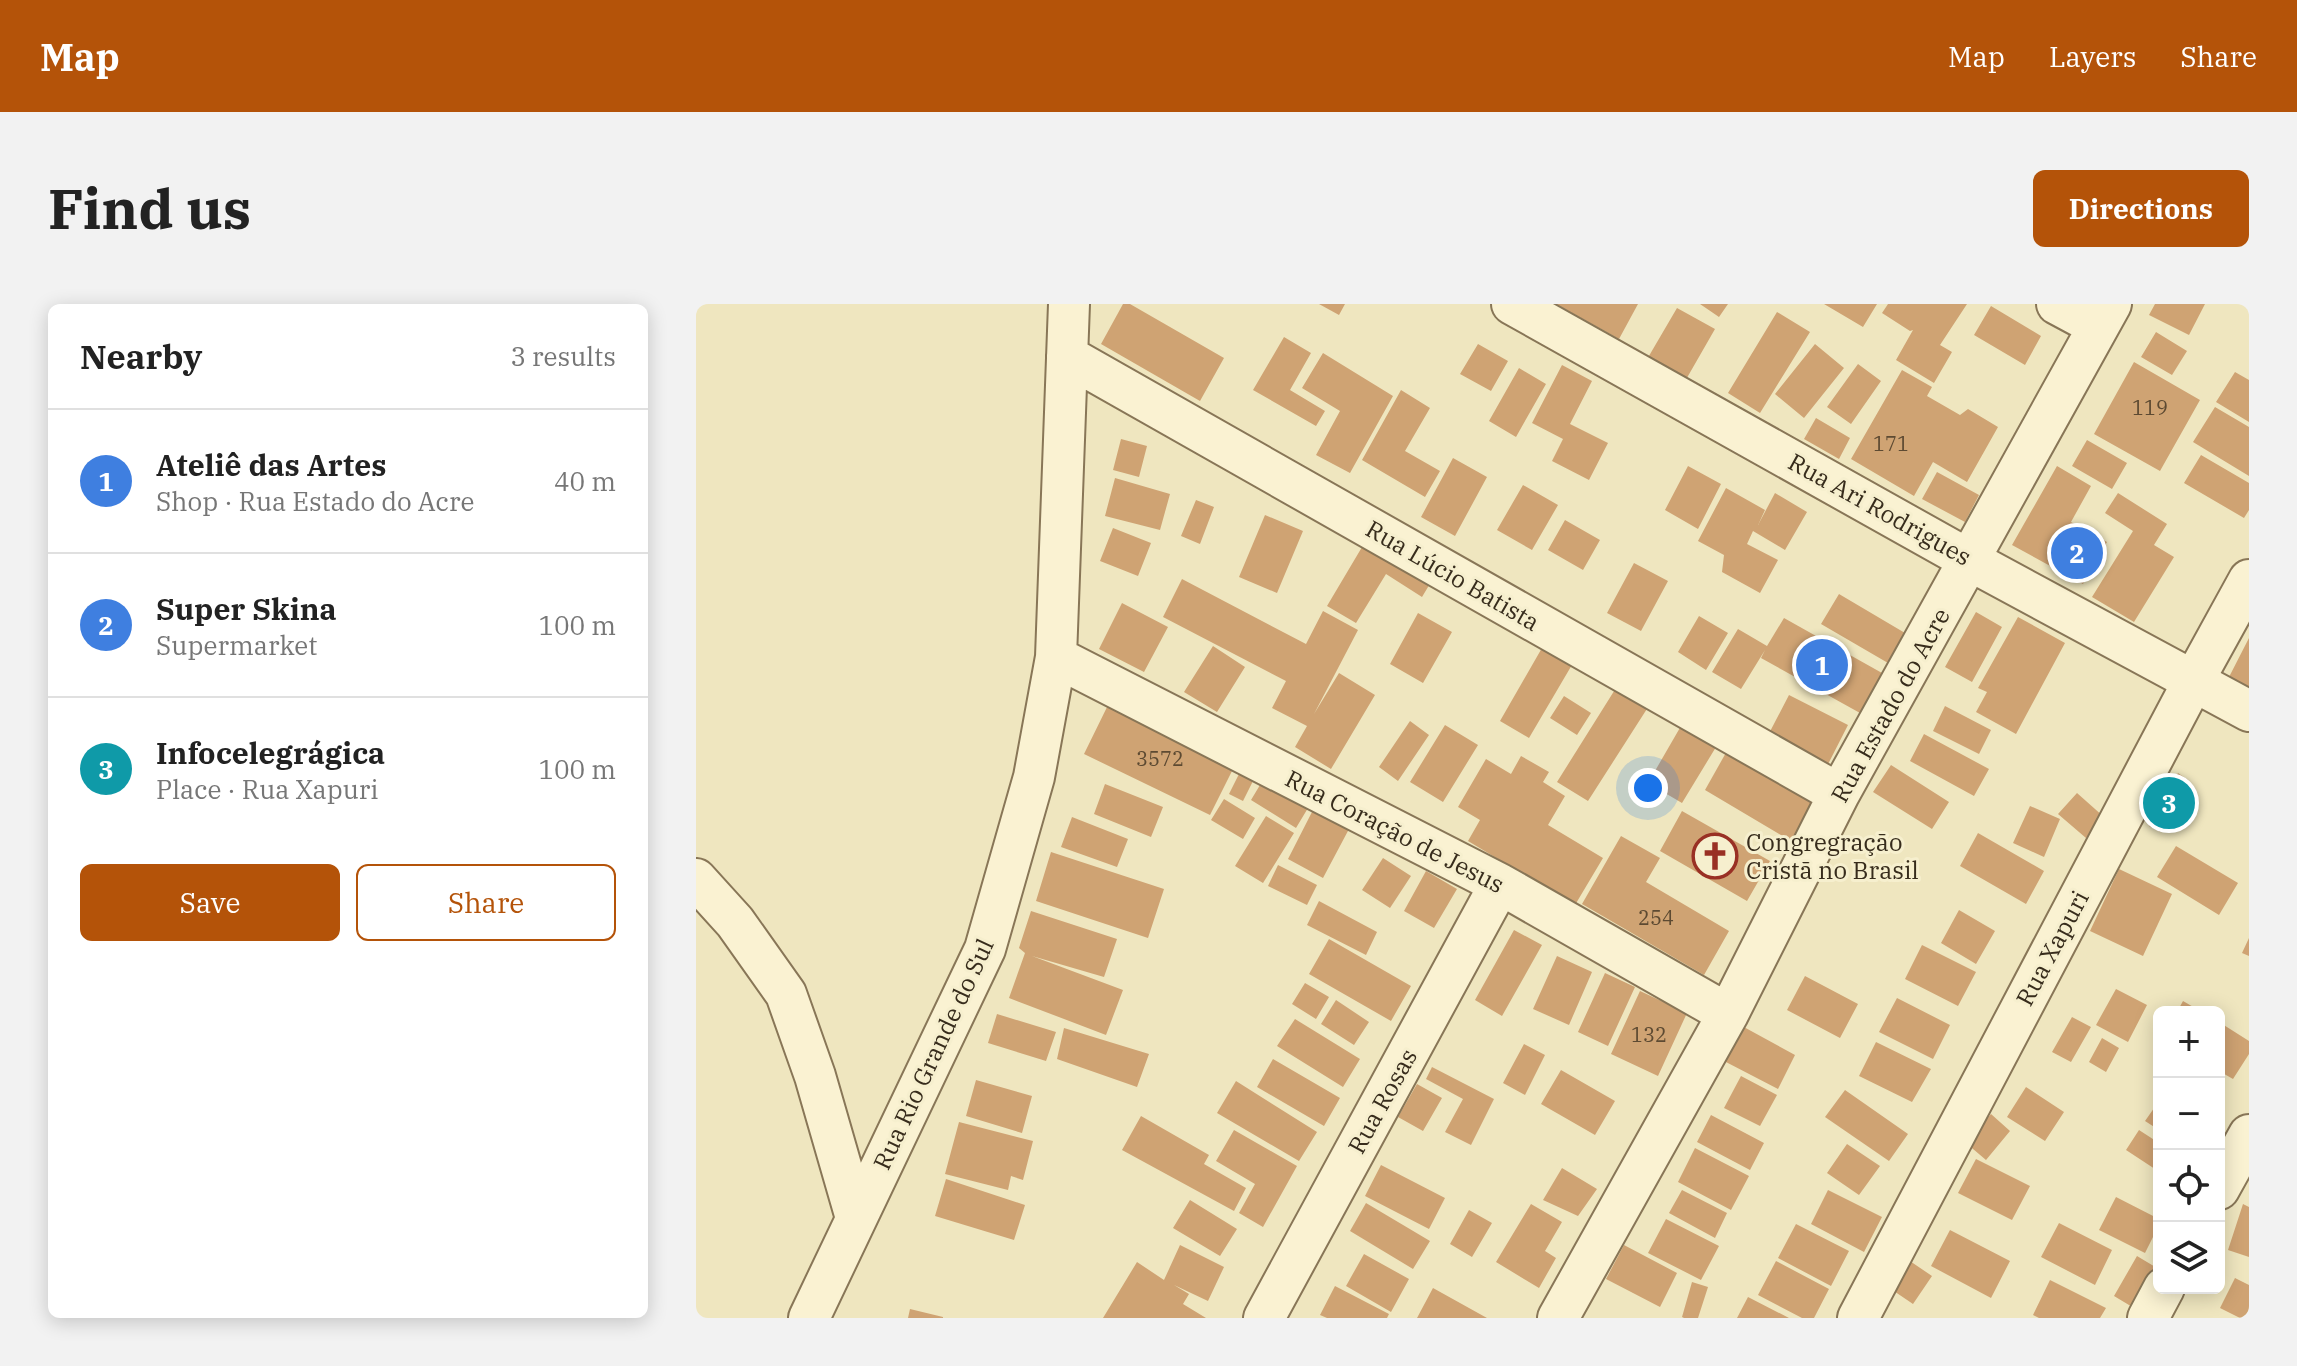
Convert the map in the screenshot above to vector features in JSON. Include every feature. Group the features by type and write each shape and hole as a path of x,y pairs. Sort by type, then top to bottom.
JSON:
{"street":[{"name":"Rua Rio Grande do Sul","path":"809,1318 985,949 1034,777 1056,657 1069,304"},
{"name":"Rua Ari Rodrigues","path":"1512,304 1971,561 2249,711"},
{"path":"2057,304 2105,315"},
{"name":"Rua Estado do Acre","path":"1558,1318 1728,1014 1839,794 2105,315"},
{"name":"Rua Lúcio Batista","path":"1067,356 1839,794"},
{"name":"Rua Xapuri","path":"1858,1318 2249,580"},
{"name":"Rua Coração de Jesus","path":"1056,657 1500,884 1728,1014"},
{"path":"696,879 735,922 786,994 815,1076 856,1218"},
{"name":"Rua Rosas","path":"1264,1318 1500,884"},
{"path":"2225,1178 2249,1135"},
{"path":"2148,1318 2161,1294"}],"building":[{"path":"1123,304 1130,304 1224,358 1200,401 1101,344"},
{"path":"1319,304 1345,304 1339,315"},
{"path":"1556,304 1638,304 1619,339"},
{"path":"1700,304 1728,304 1719,317"},
{"path":"1824,304 1877,304 1863,327"},
{"path":"1888,304 1967,304 1940,345 1952,352 1934,383 1896,360 1913,330 1882,313"},
{"path":"2155,304 2205,304 2189,335 2149,315"},
{"path":"1991,306 2041,336 2025,365 1974,335"},
{"path":"1677,308 1715,329 1684,383 1646,361"},
{"path":"1777,312 1810,332 1760,413 1728,393"},
{"path":"2156,332 2187,351 2172,375 2141,357"},
{"path":"1284,337 1311,353 1290,390 1325,411 1316,426 1253,390"},
{"path":"1478,344 1508,361 1491,391 1460,374"},
{"path":"1815,344 1844,368 1804,418 1775,394"},
{"path":"1323,353 1393,396 1350,473 1316,455 1340,411 1302,388"},
{"path":"2134,362 2200,400 2160,471 2094,434"},
{"path":"1858,364 1881,381 1851,424 1827,407"},
{"path":"1562,365 1592,381 1570,424 1608,443 1589,480 1552,461 1563,439 1532,423"},
{"path":"1519,368 1546,384 1516,437 1489,421"},
{"path":"1902,370 1932,387 1927,396 1960,415 1968,409 1998,427 1967,482 1933,462 1914,496 1851,459"},
{"path":"2235,372 2249,380 2249,422 2216,402"},
{"path":"1401,390 1430,408 1405,451 1440,471 1425,497 1362,460"},
{"path":"2215,407 2249,427 2249,476 2193,442"},
{"path":"1816,418 1850,438 1839,459 1804,439"},
{"path":"1121,439 1147,446 1139,477 1113,470"},
{"path":"2087,440 2127,463 2112,489 2072,466"},
{"path":"2201,455 2249,483 2249,510 2244,518 2184,483"},
{"path":"1453,458 1487,477 1455,536 1421,517"},
{"path":"1688,466 1721,484 1698,529 1665,510"},
{"path":"2057,466 2091,486 2071,522 2107,542 2083,584 2012,545"},
{"path":"1937,472 1979,495 1965,522 1922,499"},
{"path":"1115,478 1170,494 1160,530 1105,516"},
{"path":"1523,485 1558,505 1532,550 1497,530"},
{"path":"1726,488 1765,510 1758,525 1775,493 1807,512 1785,550 1753,531 1747,544 1778,560 1760,593 1722,572 1724,555 1698,541"},
{"path":"2118,493 2167,524 2154,545 2174,557 2134,622 2092,597 2133,531 2105,513"},
{"path":"1196,500 1214,507 1200,544 1181,536"},
{"path":"1265,515 1303,531 1277,593 1239,577"},
{"path":"1565,520 1600,540 1583,570 1548,550"},
{"path":"1113,528 1151,543 1138,576 1100,561"},
{"path":"1368,537 1434,577 1422,597 1386,574 1356,623 1327,606"},
{"path":"1634,563 1668,581 1641,631 1607,613"},
{"path":"1182,579 1306,644 1323,611 1358,630 1314,714 1339,673 1375,695 1331,769 1295,747 1307,726 1272,708 1286,681 1163,617"},
{"path":"1839,594 1905,633 1888,663 1821,624"},
{"path":"1122,603 1168,627 1144,672 1099,649"},
{"path":"1976,612 2002,627 1972,682 1945,667"},
{"path":"1418,613 1452,632 1423,683 1390,664"},
{"path":"1699,616 1728,633 1706,670 1678,652"},
{"path":"2018,617 2065,643 2016,734 1976,712 1987,692 1978,688"},
{"path":"1784,618 1882,673 1860,713 1761,658 1765,650 1741,689 1712,672 1738,629 1767,646"},
{"path":"2249,638 2249,691 2228,679"},
{"path":"1546,641 1576,658 1529,738 1500,721"},
{"path":"1213,646 1245,667 1217,712 1184,692"},
{"path":"1621,680 1652,701 1588,801 1557,782"},
{"path":"1789,695 1848,725 1822,776 1763,745"},
{"path":"1564,696 1591,713 1577,735 1550,718"},
{"path":"1110,701 1236,763 1210,815 1084,754"},
{"path":"1945,706 1991,730 1979,754 1933,731"},
{"path":"1410,721 1429,735 1398,781 1379,767"},
{"path":"1445,725 1478,745 1443,802 1410,782"},
{"path":"1681,726 1716,747 1682,803 1648,783"},
{"path":"1924,734 1989,769 1974,796 1910,761"},
{"path":"1732,742 1819,794 1791,841 1705,790"},
{"path":"1521,756 1549,772 1543,782 1565,796 1548,825 1603,858 1575,905 1468,841 1480,820 1458,807 1486,759 1511,774"},
{"path":"1891,765 1949,802 1932,829 1873,792"},
{"path":"2178,773 2188,780 2160,832 2149,826"},
{"path":"1239,774 1253,781 1243,801 1229,794"},
{"path":"1263,780 1308,808 1296,828 1251,800"},
{"path":"1105,784 1163,807 1151,837 1094,814"},
{"path":"2077,793 2104,817 2086,838 2058,814"},
{"path":"1224,799 1255,818 1243,839 1211,820"},
{"path":"2030,806 2060,819 2044,857 2013,843"},
{"path":"1313,810 1349,829 1323,878 1288,859"},
{"name":"Congregração Cristã no Brasil","path":"1682,811 1770,861 1747,901 1660,851"},
{"path":"1266,816 1294,833 1263,883 1235,866"},
{"path":"1072,817 1128,839 1117,867 1061,847"},
{"path":"1978,833 2044,871 2026,904 1960,866"},
{"path":"1621,836 1660,858 1646,882 1729,931 1704,975 1582,904"},
{"path":"2176,846 2238,883 2219,915 2157,877"},
{"path":"1051,852 1164,889 1148,938 1036,901"},
{"path":"1383,858 1411,876 1390,908 1362,890"},
{"path":"1278,865 1317,885 1307,905 1268,886"},
{"path":"2119,869 2172,894 2143,956 2090,931"},
{"path":"1426,871 1457,889 1434,928 1404,911"},
{"path":"1319,901 1377,932 1366,955 1307,925"},
{"path":"1959,910 1995,931 1976,964 1941,943"},
{"path":"1031,911 1117,939 1104,977 1032,956 1123,990 1106,1035 1009,998 1025,953 1019,948"},
{"path":"1514,930 1542,945 1502,1016 1475,1000"},
{"path":"2249,938 2249,956 2242,953"},
{"path":"1329,939 1411,986 1391,1021 1309,974"},
{"path":"1922,945 1976,972 1958,1006 1905,979"},
{"path":"1557,956 1592,972 1569,1025 1533,1009"},
{"path":"1605,973 1635,987 1608,1046 1578,1032"},
{"path":"1805,976 1858,1004 1840,1038 1787,1010"},
{"path":"1305,983 1329,997 1316,1019 1292,1004"},
{"path":"2116,989 2147,1005 2128,1042 2096,1025"},
{"path":"1640,991 1687,1013 1658,1076 1611,1054"},
{"path":"1897,998 1950,1025 1933,1059 1879,1032"},
{"path":"1336,1000 1369,1022 1354,1045 1321,1024"},
{"path":"997,1014 1056,1032 1046,1061 988,1043"},
{"path":"2072,1017 2091,1027 2071,1062 2052,1052"},
{"path":"1295,1019 1360,1059 1343,1087 1277,1046"},
{"path":"1742,1026 1795,1055 1778,1089 1724,1061"},
{"path":"2225,1026 2249,1041 2249,1054 2233,1079 2225,1074"},
{"path":"1064,1028 1149,1054 1137,1087 1057,1059"},
{"path":"2102,1038 2119,1048 2106,1072 2089,1062"},
{"path":"1876,1042 1931,1069 1912,1102 1859,1076"},
{"path":"1524,1044 1545,1055 1525,1095 1503,1083"},
{"path":"1273,1059 1340,1098 1324,1126 1257,1087"},
{"path":"1432,1067 1494,1099 1471,1145 1445,1132 1463,1099 1426,1079"},
{"path":"1561,1070 1615,1101 1595,1135 1541,1104"},
{"path":"1741,1076 1777,1095 1760,1126 1724,1108"},
{"path":"976,1080 1032,1096 1022,1133 966,1116"},
{"path":"1236,1081 1317,1132 1299,1161 1217,1113"},
{"path":"1417,1084 1442,1098 1423,1131 1398,1117"},
{"path":"2026,1087 2064,1112 2045,1141 2007,1117"},
{"path":"1845,1090 1908,1134 1889,1161 1825,1117"},
{"path":"2153,1110 2153,1126 2145,1121"},
{"path":"1991,1114 2010,1131 1986,1160 1966,1143"},
{"path":"1711,1115 1764,1143 1750,1170 1697,1142"},
{"path":"1141,1116 1209,1155 1204,1164 1246,1188 1234,1211 1122,1150"},
{"path":"959,1122 1033,1141 1023,1180 1011,1176 1008,1190 945,1174"},
{"path":"1234,1130 1297,1166 1263,1227 1239,1213 1255,1184 1216,1161"},
{"path":"2139,1130 2153,1139 2153,1168 2126,1150"},
{"path":"1847,1144 1880,1166 1859,1195 1827,1173"},
{"path":"1695,1148 1749,1176 1731,1210 1678,1182"},
{"path":"1976,1159 2030,1186 2012,1220 1958,1193"},
{"path":"1381,1165 1445,1198 1429,1229 1365,1196"},
{"path":"1562,1168 1597,1189 1578,1216 1543,1200"},
{"path":"946,1179 1025,1205 1014,1240 935,1216"},
{"path":"1682,1190 1727,1213 1715,1238 1669,1213"},
{"path":"1828,1190 1882,1217 1864,1252 1811,1224"},
{"path":"2116,1197 2153,1216 2153,1237 2145,1253 2099,1230"},
{"path":"1190,1200 1237,1229 1220,1256 1173,1228"},
{"path":"1366,1203 1430,1241 1413,1269 1350,1231"},
{"path":"1531,1204 1562,1222 1545,1251 1556,1258 1539,1288 1496,1262"},
{"path":"2243,1204 2249,1207 2249,1257 2228,1250"},
{"path":"1469,1210 1492,1223 1472,1257 1450,1244"},
{"path":"1666,1219 1719,1246 1701,1280 1648,1253"},
{"path":"2059,1223 2112,1250 2095,1285 2041,1257"},
{"path":"1796,1224 1849,1251 1831,1286 1778,1258"},
{"path":"1950,1230 2010,1261 1991,1298 1931,1266"},
{"path":"1180,1245 1224,1267 1208,1301 1174,1285 1189,1294 1183,1304 1206,1318 1103,1318 1137,1262 1164,1280"},
{"path":"1624,1245 1677,1273 1660,1307 1606,1279"},
{"path":"1364,1254 1409,1279 1391,1312 1346,1286"},
{"path":"1901,1255 1932,1276 1913,1304 1882,1283"},
{"path":"2137,1256 2153,1266 2153,1275 2134,1308 2114,1296"},
{"path":"1776,1261 1829,1289 1814,1318 1802,1318 1758,1295"},
{"path":"2235,1278 2249,1285 2249,1318 2240,1318 2220,1308"},
{"path":"2050,1280 2106,1308 2100,1318 2039,1318 2033,1315"},
{"path":"1692,1282 1708,1287 1698,1318 1684,1318 1682,1317"},
{"path":"1335,1286 1389,1314 1387,1318 1327,1318 1320,1315"},
{"path":"1433,1288 1487,1318 1417,1318"},
{"path":"1748,1297 1789,1318 1737,1318"},
{"path":"910,1309 943,1317 943,1318 908,1318"}],"place":[{"name":"Super Skina","path":"2077,553"},
{"name":"Ateliê das Artes","path":"1822,665"},
{"name":"Infocelegrágica","path":"2169,803"},
{"name":"Congregração Cristã no Brasil","path":"1715,856"}]}
